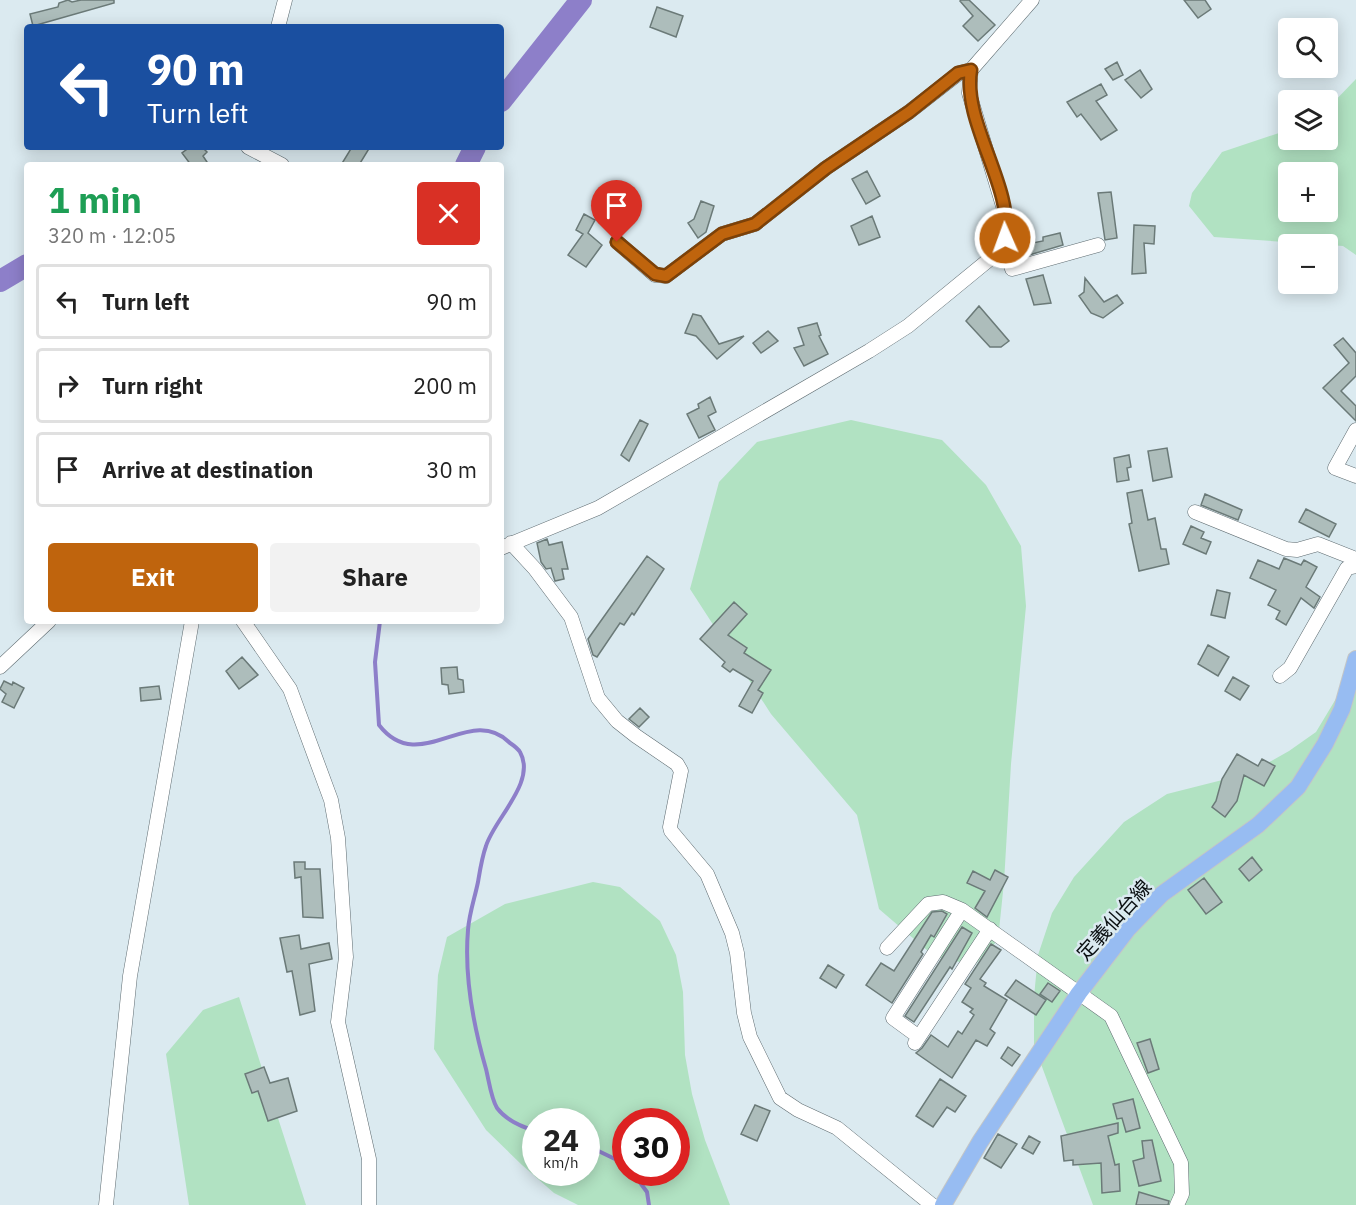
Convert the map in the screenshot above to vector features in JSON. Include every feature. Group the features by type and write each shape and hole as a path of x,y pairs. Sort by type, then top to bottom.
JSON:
{"main road":[{"name":"定義仙台線","path":"942,1205 980,1142 1078,993 1128,929 1162,894 1258,825 1298,787 1325,744 1342,709 1356,659"}],"street":[{"path":"279,24 285,0"},
{"path":"617,242 655,274 666,276 722,234 755,224 826,168 909,112 958,73 971,70 1032,0"},
{"path":"971,70 969,93 1006,216 1005,238 1012,269 1098,245"},
{"path":"254,150 276,162"},
{"path":"932,1205 837,1128 798,1110 780,1098 750,1037 744,1013 737,952 732,933 707,874 671,831 681,771 677,764 617,721 598,698 570,617 535,569 506,545 598,508 869,351 908,326 991,258 1005,238"},
{"path":"1356,430 1335,468 1356,476"},
{"path":"1195,512 1286,549 1297,550 1318,544 1356,559"},
{"path":"1280,676 1290,668 1347,568 1356,566"},
{"path":"0,667 46,624"},
{"path":"106,1205 130,976 191,624"},
{"path":"245,624 290,689 331,800 338,838 346,957 338,1022 369,1159 369,1205"},
{"path":"887,948 928,904 944,902 962,910 990,929 1111,1016 1181,1163 1182,1194 1177,1205"},
{"path":"962,910 893,1018 916,1041 990,929"}],"green space":[{"path":"1356,79 1356,255 1343,246 1338,246 1338,234 1278,234 1278,241 1214,237 1189,206 1192,193 1222,152 1278,133 1278,150 1338,150 1338,98"},
{"path":"851,420 942,440 986,485 1021,546 1026,606 998,940 975,965 935,957 879,909 857,815 771,714 690,589 719,482 757,442"},
{"path":"1356,657 1356,1205 1093,1205 1034,1045 1034,997 1038,955 1052,913 1074,877 1124,822 1167,794 1250,773 1289,751 1316,732 1340,692"},
{"path":"593,882 620,887 660,921 676,955 683,992 685,1055 692,1094 705,1140 730,1205 578,1205 554,1193 546,1186 600,1186 600,1108 522,1108 522,1165 486,1130 434,1049 438,975 447,937 505,904"},
{"path":"239,997 306,1205 189,1205 166,1054 203,1010"}],"building":[{"path":"68,0 72,2 114,0 114,3 40,24 32,24 30,14 58,7 59,3"},
{"path":"961,0 969,0 995,25 978,41 963,26 973,16"},
{"path":"1184,0 1205,0 1211,9 1198,18"},
{"path":"657,7 683,16 676,37 650,27"},
{"path":"1117,62 1123,75 1113,80 1105,69"},
{"path":"1140,70 1152,89 1141,98 1125,80"},
{"path":"1101,84 1107,95 1096,101 1117,130 1101,140 1081,114 1077,117 1067,102"},
{"path":"186,150 205,150 207,152 203,156 207,162 189,162 182,153"},
{"path":"350,150 368,150 361,162 343,162"},
{"path":"867,171 880,196 866,204 852,179"},
{"path":"1111,192 1117,238 1105,240 1098,193"},
{"path":"701,201 714,206 706,232 698,238 688,223 694,219"},
{"path":"584,214 595,220 588,233 602,245 586,267 568,255 583,234 576,230"},
{"path":"872,216 880,237 859,245 851,226"},
{"path":"1134,225 1155,226 1154,244 1144,243 1146,273 1132,274"},
{"path":"1060,233 1063,245 1019,258 1017,246 1043,241 1043,237"},
{"path":"1043,275 1051,303 1034,305 1026,279"},
{"path":"1085,278 1104,302 1117,295 1123,303 1103,318 1091,313 1079,296 1084,292"},
{"path":"979,306 1009,341 1001,347 990,347 966,321"},
{"path":"693,314 701,316 719,344 744,336 717,359 696,336 685,333"},
{"path":"817,323 821,335 819,336 828,354 804,366 794,348 804,345 798,328"},
{"path":"768,331 778,341 761,353 753,343"},
{"path":"1343,338 1356,353 1356,376 1341,391 1356,406 1356,421 1323,388 1349,363 1334,345"},
{"path":"710,397 716,412 708,416 715,430 699,438 687,414 699,408 698,404"},
{"path":"640,420 648,424 629,461 621,455"},
{"path":"1167,448 1172,477 1153,481 1148,451"},
{"path":"1129,455 1131,467 1127,468 1129,480 1117,482 1114,458"},
{"path":"1142,490 1148,520 1155,518 1161,549 1166,549 1169,564 1139,571 1129,524 1132,523 1127,493"},
{"path":"1205,494 1242,510 1238,520 1201,505"},
{"path":"1306,509 1336,524 1329,537 1299,522"},
{"path":"1191,526 1204,532 1201,538 1211,542 1206,554 1183,544"},
{"path":"547,539 549,545 562,542 568,569 562,569 564,579 555,581 551,568 546,569 541,562 537,543"},
{"path":"647,556 664,569 634,615 632,613 624,625 620,623 597,657 593,655 588,639"},
{"path":"1284,558 1301,565 1304,560 1317,567 1306,587 1320,597 1314,608 1301,598 1286,625 1276,619 1280,611 1268,605 1276,590 1250,578 1258,560 1279,569"},
{"path":"1217,590 1230,593 1225,618 1211,615"},
{"path":"734,602 747,614 728,635 747,648 744,653 771,670 758,690 763,693 752,713 739,706 753,681 733,669 730,672 722,666 725,662 700,639"},
{"path":"1208,645 1229,657 1218,676 1198,664"},
{"path":"242,657 258,675 239,689 226,671"},
{"path":"457,667 458,679 463,680 464,692 449,694 448,685 442,684 441,668"},
{"path":"1233,677 1249,686 1240,700 1225,691"},
{"path":"4,681 12,685 13,682 24,688 14,708 2,702 6,694 0,689"},
{"path":"159,686 161,699 141,701 140,688"},
{"path":"640,708 649,717 639,727 629,719"},
{"path":"1237,754 1258,766 1262,759 1275,766 1264,786 1244,775 1237,801 1225,817 1212,807 1222,779"},
{"path":"1252,857 1262,870 1249,881 1239,869"},
{"path":"294,862 305,862 305,869 320,869 323,918 303,917 301,877 295,878"},
{"path":"995,870 1008,877 987,917 975,908 985,891 967,883 973,871 990,880"},
{"path":"1204,878 1222,902 1206,914 1188,890"},
{"path":"942,911 947,914 934,937 931,935 921,952 923,954 892,1003 866,985 881,963 894,971 932,912"},
{"path":"962,927 972,933 952,969 950,967 914,1022 905,1016"},
{"path":"299,935 301,949 329,943 332,959 309,964 315,1011 300,1015 292,971 287,972 280,938"},
{"path":"991,944 1001,950 980,979 986,983 984,986 1007,1000 990,1029 995,1033 987,1046 976,1040 952,1078 916,1053 931,1035 948,1047 958,1031 962,1034 974,1015 970,1012 973,1009 962,1002 971,988 965,984"},
{"path":"828,965 844,975 836,988 820,978"},
{"path":"1016,980 1046,1000 1036,1015 1005,995"},
{"path":"1048,983 1060,991 1052,1002 1040,994"},
{"path":"1150,1039 1159,1069 1148,1073 1137,1043"},
{"path":"1008,1047 1020,1055 1012,1066 1001,1058"},
{"path":"264,1067 270,1083 288,1078 297,1111 268,1121 258,1091 252,1093 245,1074"},
{"path":"940,1079 966,1096 955,1112 947,1107 933,1127 916,1116"},
{"path":"1133,1099 1140,1128 1126,1132 1122,1118 1117,1119 1113,1104"},
{"path":"755,1105 770,1111 757,1141 741,1134"},
{"path":"1118,1123 1118,1133 1108,1136 1115,1165 1119,1164 1120,1191 1102,1193 1101,1163 1073,1165 1073,1160 1064,1161 1061,1136"},
{"path":"998,1134 1017,1144 1001,1168 984,1158"},
{"path":"1029,1136 1040,1142 1033,1154 1022,1148"},
{"path":"1152,1140 1161,1181 1139,1186 1133,1161 1144,1158 1142,1141"},
{"path":"1139,1192 1169,1201 1168,1205 1136,1205"}],"waterway":[{"path":"504,97 581,0"},
{"path":"468,162 474,150"},
{"path":"0,281 24,267"},
{"path":"380,624 375,662 379,725 395,739 411,744 428,743 478,730 494,733 520,752 524,764 519,788 490,835 483,855 471,912 467,948 474,1018 490,1089 497,1108 522,1126"},
{"path":"600,1152 612,1158"},
{"path":"643,1186 647,1192 649,1205"}],"route":[{"path":"617,242 655,274 666,276 722,234 755,224 826,168 909,112 958,73 971,70 969,93 1006,216 1005,238"}]}
